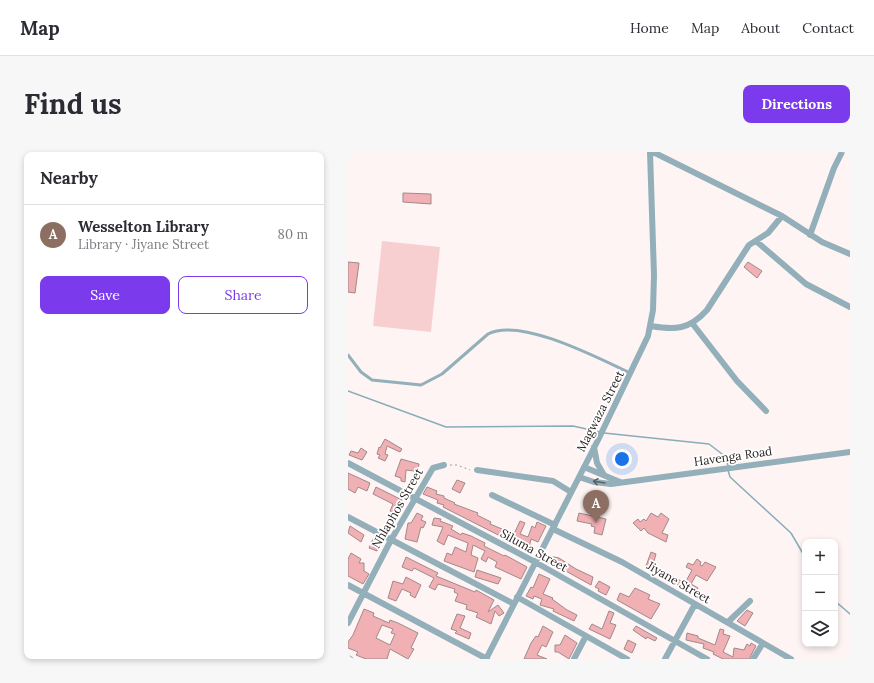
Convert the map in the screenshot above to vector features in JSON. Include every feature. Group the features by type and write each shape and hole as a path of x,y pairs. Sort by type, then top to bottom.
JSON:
{"street":[{"path":"651,152 782,216 831,247 850,254"},
{"name":"Magwaza Street","path":"486,659 606,425 631,373 651,326 654,275 651,152"},
{"path":"810,235 834,168 842,152"},
{"path":"651,326 671,329 684,327 692,323 707,310 750,246 768,233 782,216"},
{"path":"756,241 806,284 850,306"},
{"path":"692,323 738,381 766,411"},
{"path":"594,447 597,463 606,476"},
{"name":"Havenga Road","path":"579,477 603,483 620,482 850,452"},
{"name":"Siluma Street","path":"348,463 535,562 707,659"},
{"name":"Nhlaphos Street","path":"348,623 391,540 433,468 444,465"},
{"path":"584,467 620,482"},
{"path":"477,470 553,481 571,492"},
{"name":"Jiyane Street","path":"492,495 622,562 791,659"},
{"path":"348,517 514,604"},
{"path":"348,585 486,659"},
{"path":"517,597 627,659"},
{"path":"728,622 750,601"},
{"path":"665,659 695,604"},
{"path":"574,659 586,636"},
{"path":"754,659 763,643"}],"lane":[{"path":"348,355 361,372 372,380 421,385 442,374 488,334 495,331 510,329 550,339 631,373"}],"path":[{"path":"444,465 457,465 469,470 477,470"}],"shaded area":[{"path":"382,241 440,247 431,332 373,326"}],"building":[{"path":"403,193 431,194 431,204 403,202"},
{"path":"348,262 359,263 355,293 348,292"},
{"path":"748,262 762,271 757,278 744,267"},
{"path":"385,439 402,449 400,452 387,446 385,454 388,455 385,461 378,458 380,455 377,454 379,447 380,448"},
{"path":"361,448 367,452 362,460 349,455 351,451 358,453"},
{"path":"401,459 419,464 418,470 414,468 414,471 406,470 405,482 401,481 401,478 395,476"},
{"path":"348,473 370,483 367,491 358,487 355,493 348,489"},
{"path":"457,480 465,483 460,493 452,489"},
{"path":"376,487 402,500 395,514 390,511 393,504 373,494"},
{"path":"427,487 437,491 436,494 444,496 444,498 455,503 454,504 478,513 477,515 491,522 490,524 514,534 520,521 525,523 520,534 528,537 532,526 535,528 537,522 546,526 538,542 531,539 529,548 522,547 443,507 444,505 437,503 438,500 423,494"},
{"path":"417,513 423,516 421,520 426,522 423,528 421,527 417,542 405,539 408,523 411,523"},
{"path":"579,513 606,519 602,535 594,533 595,527 591,526 592,524 577,521"},
{"path":"651,513 658,517 661,513 669,519 662,533 668,535 666,542 648,533 644,528 641,531 633,523 638,519 640,522 644,519 646,521"},
{"path":"434,518 441,519 440,521 453,526 451,529 461,535 462,533 471,536 485,543 484,546 527,567 521,579 495,567 497,562 488,557 486,562 481,559 485,551 473,545 471,555 478,558 474,572 444,561 447,553 452,555 455,547 466,552 468,543 448,535 444,545 437,541 443,527 432,525"},
{"path":"350,526 364,535 361,542 348,533"},
{"path":"373,539 381,542 377,551 369,548"},
{"path":"651,552 656,554 652,568 646,566"},
{"path":"351,553 361,559 359,563 364,563 364,571 369,574 363,584 348,576 348,559"},
{"path":"549,556 559,558 576,569 593,577 591,585 564,570 566,567 548,563"},
{"path":"406,557 438,573 436,576 475,592 476,590 494,600 488,612 498,605 504,613 499,616 495,611 491,624 476,617 478,613 466,609 467,605 455,601 458,594 454,592 455,589 438,584 435,590 429,587 434,578 414,568 412,571 402,567"},
{"path":"697,559 701,562 700,565 702,566 705,562 716,567 707,581 696,575 691,584 698,588 695,593 668,580 670,575 685,583 692,570 686,567 688,563 693,565"},
{"path":"477,570 501,578 498,584 475,577"},
{"path":"539,574 550,579 543,594 553,598 552,599 567,610 577,615 574,621 553,611 554,609 540,605 542,599 534,596 533,599 526,596 531,587 533,588"},
{"path":"406,577 421,585 415,598 410,595 411,593 402,589 396,601 388,598 393,581 403,584"},
{"path":"599,581 610,587 606,595 598,591 599,589 595,587"},
{"path":"635,588 650,595 648,599 660,604 651,619 617,600 620,593 629,597"},
{"path":"364,609 374,613 373,616 389,623 390,620 398,623 418,633 411,648 414,649 408,659 390,649 387,659 366,659 356,655 358,652 348,648 348,642 353,635","holes":["382,625 393,629 391,633 395,634 390,645 376,638"]},
{"path":"747,610 753,613 745,626 737,621"},
{"path":"609,611 614,613 610,623 616,625 610,639 589,629 592,624 602,629"},
{"path":"457,614 465,616 460,628 471,633 469,639 455,633 457,631 451,629"},
{"path":"543,626 553,632 546,647 542,645 537,655 547,659 524,659 531,643 536,636 538,637"},
{"path":"636,626 657,638 655,641 647,637 646,639 633,630"},
{"path":"720,629 724,630 723,634 730,636 723,652 733,657 734,648 744,650 747,644 750,646 751,643 756,646 749,659 723,659 713,654 714,652 703,648 704,644 686,640 687,633 698,636 698,638 715,645"},
{"path":"565,635 577,643 569,659 558,652 555,652 555,645 560,645"},
{"path":"628,640 636,644 632,653 624,649"}],"waterway":[{"path":"348,391 446,427 573,426 600,432"},
{"path":"604,433 709,444 726,457 728,466"},
{"path":"728,470 730,477 791,533 802,552"},
{"path":"838,604 850,614"}],"place":[{"name":"Wesselton Library","path":"596,523"}]}
